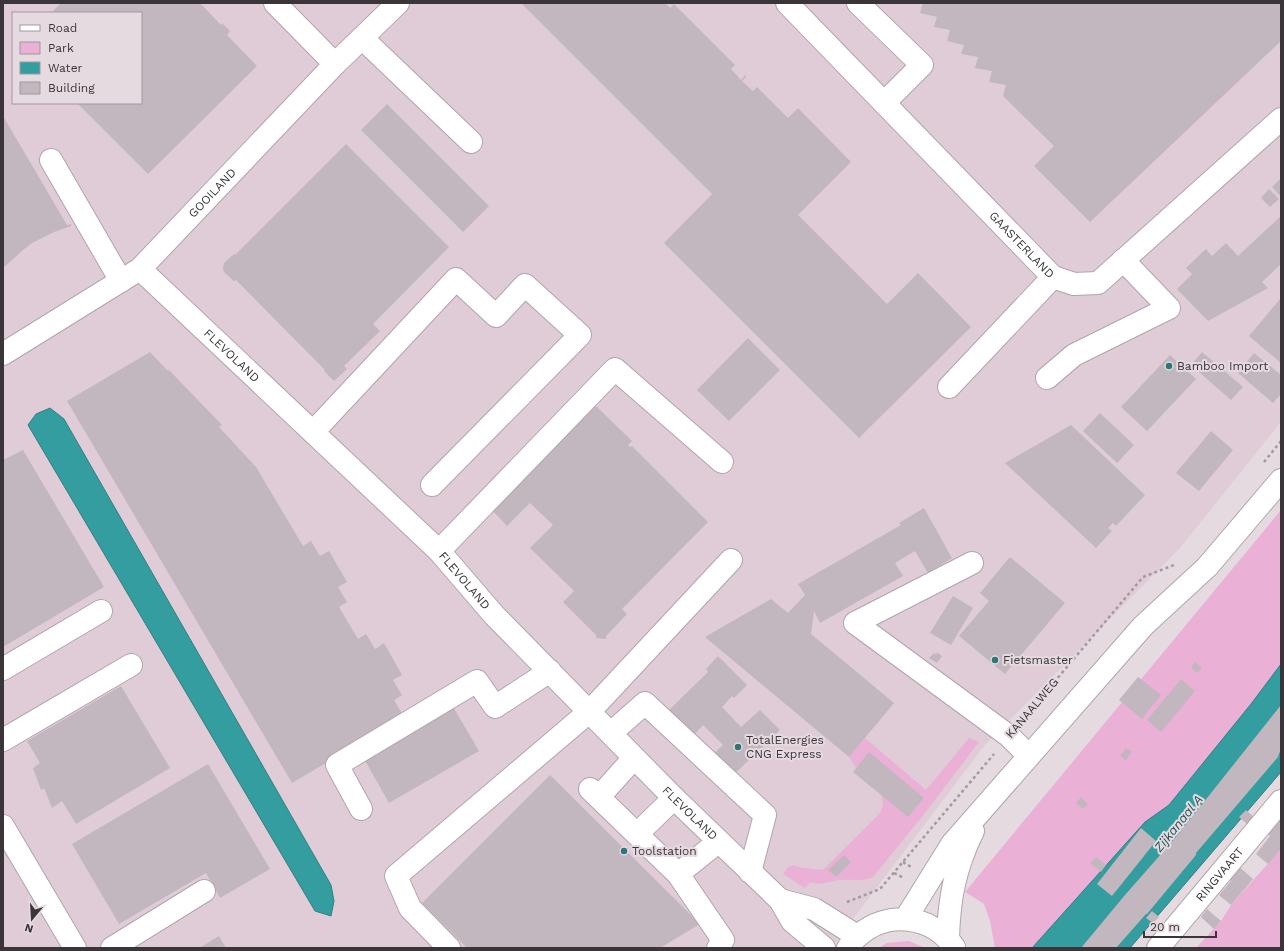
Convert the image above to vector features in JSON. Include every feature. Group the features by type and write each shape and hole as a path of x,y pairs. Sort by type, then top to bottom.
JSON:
{"street":[{"path":"275,3 335,64"},
{"name":"GOOILAND","path":"3,354 140,269 335,64 398,3"},
{"name":"GAASTERLAND","path":"787,3 1053,277 1074,284 1098,283 1281,119"},
{"path":"858,3 922,65 884,102"},
{"path":"362,38 471,142"},
{"path":"51,160 121,281"},
{"path":"1047,378 1074,355 1169,308 1123,260"},
{"name":"FLEVOLAND","path":"140,269 439,551 494,615 718,842 780,900 792,921 824,948"},
{"path":"949,387 1053,277"},
{"path":"313,432 456,279 496,316 525,285 580,335 432,485"},
{"path":"439,551 615,369 722,462"},
{"path":"906,918 952,844 1144,626 1207,567 1281,480"},
{"path":"449,948 410,908 396,876 590,711 731,560"},
{"path":"972,563 855,624 1009,736 1029,756"},
{"path":"3,669 101,611"},
{"path":"3,740 131,665"},
{"path":"360,809 337,765 476,682 495,707 550,671"},
{"path":"611,733 645,703 765,815 750,872"},
{"path":"634,758 595,793 678,874 723,940 718,948"},
{"path":"637,834 674,798"},
{"name":"RINGVAART","path":"1158,948 1281,801"},
{"path":"951,943 948,912 955,879 964,849 986,805"},
{"path":"3,826 75,948"},
{"path":"678,874 718,842"},
{"path":"112,948 204,891"},
{"name":"FLEVOLAND","path":"780,900 814,909 831,918 853,942"},
{"path":"853,942 880,922 906,918 921,921 936,929 951,943"}],"path":[{"path":"1261,466 1281,441"},
{"name":"KANAALWEG","path":"831,918 848,900 880,889 1143,577 1179,563"}],"shaded area":[{"path":"3,3 1281,3 1281,422 1180,548 985,745 831,948 3,948"}],"green space":[{"path":"1281,510 1281,664 1251,704 1169,805 1145,822 1032,948 995,948 990,921 984,904 965,892"},
{"path":"865,738 926,790 969,738 979,742 925,813 873,877 822,883 810,882 805,888 783,874 788,867 794,865 798,867 823,870 880,813 883,804 881,794 857,769 849,757"},
{"path":"1281,849 1281,948 1196,948 1221,921 1231,905"},
{"path":"909,941 925,948 879,948 887,943"}],"water":[{"path":"50,408 64,419 331,885 334,901 331,916 315,911 28,425 36,414"},
{"name":"Zijkanaal A","path":"1281,664 1281,772 1130,948 1032,948 1145,822 1169,805 1251,704"}],"building":[{"path":"61,3 200,3 221,25 222,23 230,31 227,35 257,66 148,174 78,104 142,104 142,12 52,12"},
{"path":"521,3 665,3 670,8 674,4 735,65 731,69 741,80 745,75 746,77 742,81 753,91 757,87 788,118 798,108 851,162 798,215 887,304 918,273 971,327 859,438 664,243 712,194"},
{"path":"923,3 1281,3 1281,41 1090,222 1034,166 1054,146 1003,96 1006,85 989,82 992,71 975,68 978,57 961,54 964,45 947,41 950,30 934,27 937,17 920,13"},
{"path":"387,104 489,206 463,232 361,130"},
{"path":"3,116 67,225 71,224 71,226 54,232 32,243 3,268"},
{"path":"346,144 449,247 373,324 380,331 344,366 347,369 334,381 324,371 325,370 236,280 234,281 224,272 223,268 224,263 234,254 235,255"},
{"path":"1281,178 1281,197 1272,187"},
{"path":"1269,189 1279,199 1270,207 1261,198"},
{"path":"1281,216 1281,264 1262,282 1268,288 1208,321 1177,289 1192,274 1186,268 1206,249 1212,256 1226,243 1238,256"},
{"path":"1281,298 1281,363 1249,336"},
{"path":"748,338 780,370 729,421 697,390"},
{"path":"150,352 222,425 219,427 256,467 303,546 311,541 320,556 329,551 347,582 338,587 347,602 339,607 358,639 366,634 375,649 384,643 402,675 393,680 402,695 394,700 404,717 292,783 67,401"},
{"path":"1202,352 1243,387 1231,400 1191,365"},
{"path":"1254,353 1281,375 1281,394 1273,403 1238,373"},
{"path":"1170,355 1196,379 1147,431 1121,407"},
{"path":"596,406 632,441 628,445 631,447 632,446 708,522 622,609 627,614 606,636 606,639 596,638 596,635 563,602 574,591 530,548 553,525 530,503 507,526 492,510"},
{"path":"1100,413 1134,445 1117,463 1083,431"},
{"path":"1071,425 1145,495 1116,526 1113,523 1108,528 1112,531 1096,548 1005,463"},
{"path":"1211,431 1233,450 1199,491 1176,473"},
{"path":"23,450 104,587 3,647 3,460"},
{"path":"924,508 952,558 928,573 915,551 895,563 903,576 820,623 814,611 811,634 894,703 849,757 705,637 771,599 788,613 805,595 798,584 901,525 899,523"},
{"path":"1010,557 1065,603 1005,674 959,636 989,601 980,593"},
{"path":"953,596 973,608 951,645 930,633"},
{"path":"938,653 942,656 937,663 929,658 933,654"},
{"path":"718,656 747,685 734,698 732,696 722,707 741,727 760,710 780,730 723,785 703,764 723,745 703,725 693,736 668,711 708,672 706,669"},
{"path":"1195,662 1202,668 1197,673 1191,667"},
{"path":"1138,677 1161,695 1142,719 1119,700"},
{"path":"1181,679 1195,691 1161,732 1147,720"},
{"path":"121,686 170,768 76,824 62,801 52,808 44,788 41,790 33,768 40,763 27,741"},
{"path":"452,705 479,751 389,803 363,757"},
{"path":"1281,705 1281,748 1278,757 1196,853 1196,855 1147,914 1116,948 1081,948 1176,837"},
{"path":"1126,748 1132,752 1126,760 1120,756"},
{"path":"869,752 924,798 908,817 853,772"},
{"path":"208,764 270,869 220,898 206,873 119,924 72,844"},
{"path":"550,775 700,924 660,948 467,948 422,903"},
{"path":"1081,797 1088,804 1083,809 1076,803"},
{"path":"1246,810 1255,818 1248,825 1239,817"},
{"path":"1281,812 1281,849 1268,864 1256,854 1270,836 1265,832"},
{"path":"1141,828 1156,841 1112,896 1097,884"},
{"path":"844,855 851,862 836,877 828,870"},
{"path":"1096,857 1106,865 1101,872 1090,863"},
{"path":"1236,864 1253,879 1231,905 1219,895 1231,881 1226,876"},
{"path":"1207,909 1221,921 1214,929 1201,917"},
{"path":"1152,911 1159,917 1153,923 1146,918"},
{"path":"219,936 226,948 199,948"}],"place":[{"name":"Bamboo Import","path":"1169,366"},
{"name":"Fietsmaster","path":"995,660"},
{"name":"TotalEnergies CNG Express","path":"738,747"},
{"name":"Toolstation","path":"624,851"}]}
